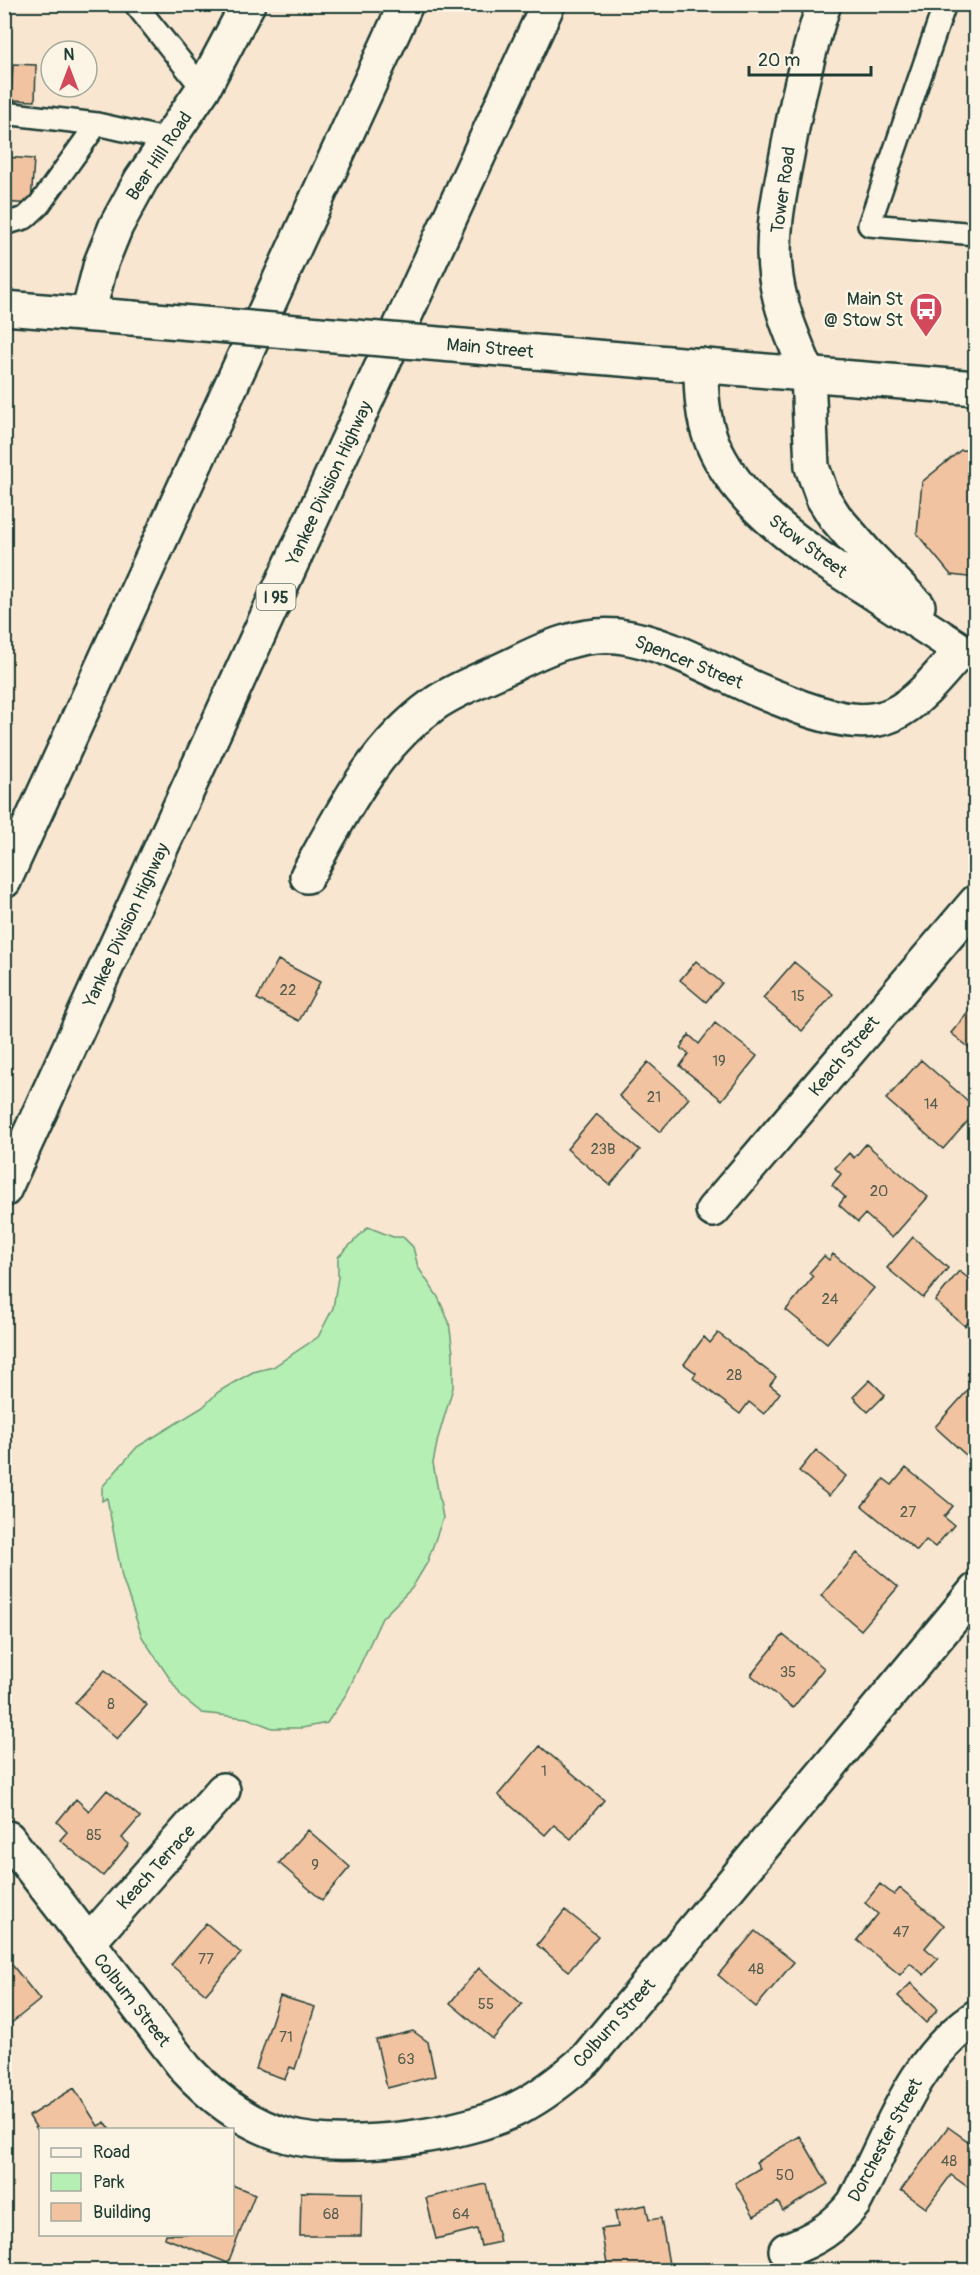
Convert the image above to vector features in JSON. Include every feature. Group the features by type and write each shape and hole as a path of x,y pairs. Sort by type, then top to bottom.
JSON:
{"main road":[{"name":"Bear Hill Road","path":"88,314 97,279 116,226 141,180 203,88 248,4"},
{"path":"4,881 406,4"},
{"name":"Yankee Division Highway","path":"4,1190 548,4"},
{"name":"Tower Road","path":"808,374 783,313 776,277 775,243 777,207 793,121 805,68 824,4"},
{"name":"Main Street","path":"4,308 975,388"},
{"name":"Stow Street","path":"701,365 701,394 711,441 722,463 757,505 780,528 813,554 968,656"},
{"name":"Stow Street","path":"808,374 812,467 823,498 835,517 866,553 968,656"},
{"name":"Spencer Street","path":"307,876 373,763 408,725 435,704 561,644 598,635 645,641 800,707 829,717 856,721 874,721 892,717 968,656"},
{"name":"Keach Street","path":"713,1210 975,902"},
{"name":"Colburn Street","path":"8,1838 186,2069 222,2102 264,2127 289,2136 316,2141 372,2142 428,2134 491,2119 518,2109 542,2094 586,2059 975,1590"},
{"name":"Keach Terrace","path":"88,1943 223,1790"},
{"name":"Dorchester Street","path":"786,2250 818,2238 848,2210 858,2196 923,2069 946,2041 975,2017"}],"lane":[{"path":"135,4 203,88"},
{"path":"945,4 869,225 975,234"},
{"path":"4,113 98,124 169,140"},
{"path":"4,224 25,218 39,205 98,124"}],"green space":[{"path":"368,1227 393,1237 403,1237 413,1247 418,1267 438,1297 449,1322 453,1353 453,1388 433,1463 443,1518 427,1563 412,1588 382,1618 347,1693 327,1723 302,1728 272,1728 247,1718 202,1713 182,1697 142,1637 122,1577 107,1498 102,1501 102,1487 137,1447 203,1407 218,1392 253,1372 273,1367 318,1337 333,1308 338,1277 338,1257"}],"building":[{"path":"13,64 36,65 35,101 11,100"},
{"path":"4,157 34,159 31,204 4,202"},
{"path":"961,450 976,451 976,578 951,575 917,534 922,482"},
{"path":"278,960 320,982 299,1021 257,999"},
{"path":"696,961 722,983 706,1002 680,980"},
{"path":"794,962 833,994 802,1031 763,998"},
{"path":"976,1003 976,1053 951,1033"},
{"path":"715,1023 757,1056 722,1100 680,1066 689,1054 680,1048 689,1035 699,1044"},
{"path":"921,1060 976,1108 976,1112 943,1149 886,1099"},
{"path":"648,1062 689,1098 660,1132 619,1096"},
{"path":"596,1114 640,1150 610,1185 567,1149"},
{"path":"866,1144 928,1197 892,1238 865,1214 858,1222 839,1205 845,1197 832,1185 841,1174 835,1168 849,1153 854,1158"},
{"path":"913,1237 948,1268 923,1298 887,1268"},
{"path":"833,1254 874,1288 827,1343 786,1310 813,1277 809,1273 824,1256 829,1260"},
{"path":"959,1271 976,1284 976,1313 965,1326 935,1301"},
{"path":"718,1333 776,1377 770,1385 780,1393 764,1414 749,1402 740,1414 693,1378 696,1373 684,1364 704,1337 710,1343"},
{"path":"870,1380 885,1395 868,1412 853,1397"},
{"path":"969,1389 976,1395 976,1464 935,1427"},
{"path":"816,1450 846,1476 829,1496 799,1471"},
{"path":"906,1468 953,1506 944,1517 954,1525 935,1547 926,1540 917,1551 862,1506 884,1479 892,1485"},
{"path":"857,1553 898,1587 861,1630 821,1596"},
{"path":"783,1635 824,1668 793,1708 751,1675"},
{"path":"105,1670 147,1705 117,1739 75,1703"},
{"path":"540,1746 604,1800 571,1839 554,1825 545,1835 498,1795"},
{"path":"107,1790 140,1817 122,1838 129,1844 103,1876 60,1840 67,1832 57,1822 76,1799 89,1811"},
{"path":"308,1830 350,1867 322,1900 279,1863"},
{"path":"880,1884 894,1895 900,1888 944,1925 925,1948 938,1959 924,1975 910,1963 900,1975 857,1940 878,1914 865,1903"},
{"path":"565,1910 598,1936 569,1971 537,1945"},
{"path":"206,1923 241,1953 206,1994 171,1965"},
{"path":"755,1931 794,1962 756,2007 718,1975"},
{"path":"9,1961 40,2000 4,2029 4,1965"},
{"path":"479,1968 522,2004 493,2039 450,2003"},
{"path":"911,1983 938,2009 926,2023 898,1996"},
{"path":"280,1996 315,2007 295,2069 290,2067 285,2079 256,2069"},
{"path":"413,2031 428,2042 435,2076 387,2088 376,2040"},
{"path":"74,2088 98,2126 105,2122 109,2128 39,2128 39,2132 29,2116"},
{"path":"948,2127 976,2147 976,2193 951,2175 926,2208 901,2190"},
{"path":"800,2136 828,2184 783,2211 778,2202 754,2216 735,2183 760,2168 756,2162"},
{"path":"486,2184 500,2242 481,2246 477,2229 436,2239 426,2198"},
{"path":"234,2186 255,2194 228,2263 165,2238 166,2236 234,2236"},
{"path":"301,2192 362,2193 361,2236 300,2236"},
{"path":"646,2205 649,2220 661,2218 670,2270 608,2270 601,2229 618,2227 615,2211"}],"place":[{"name":"Main St @ Stow St","path":"926,338"}]}
